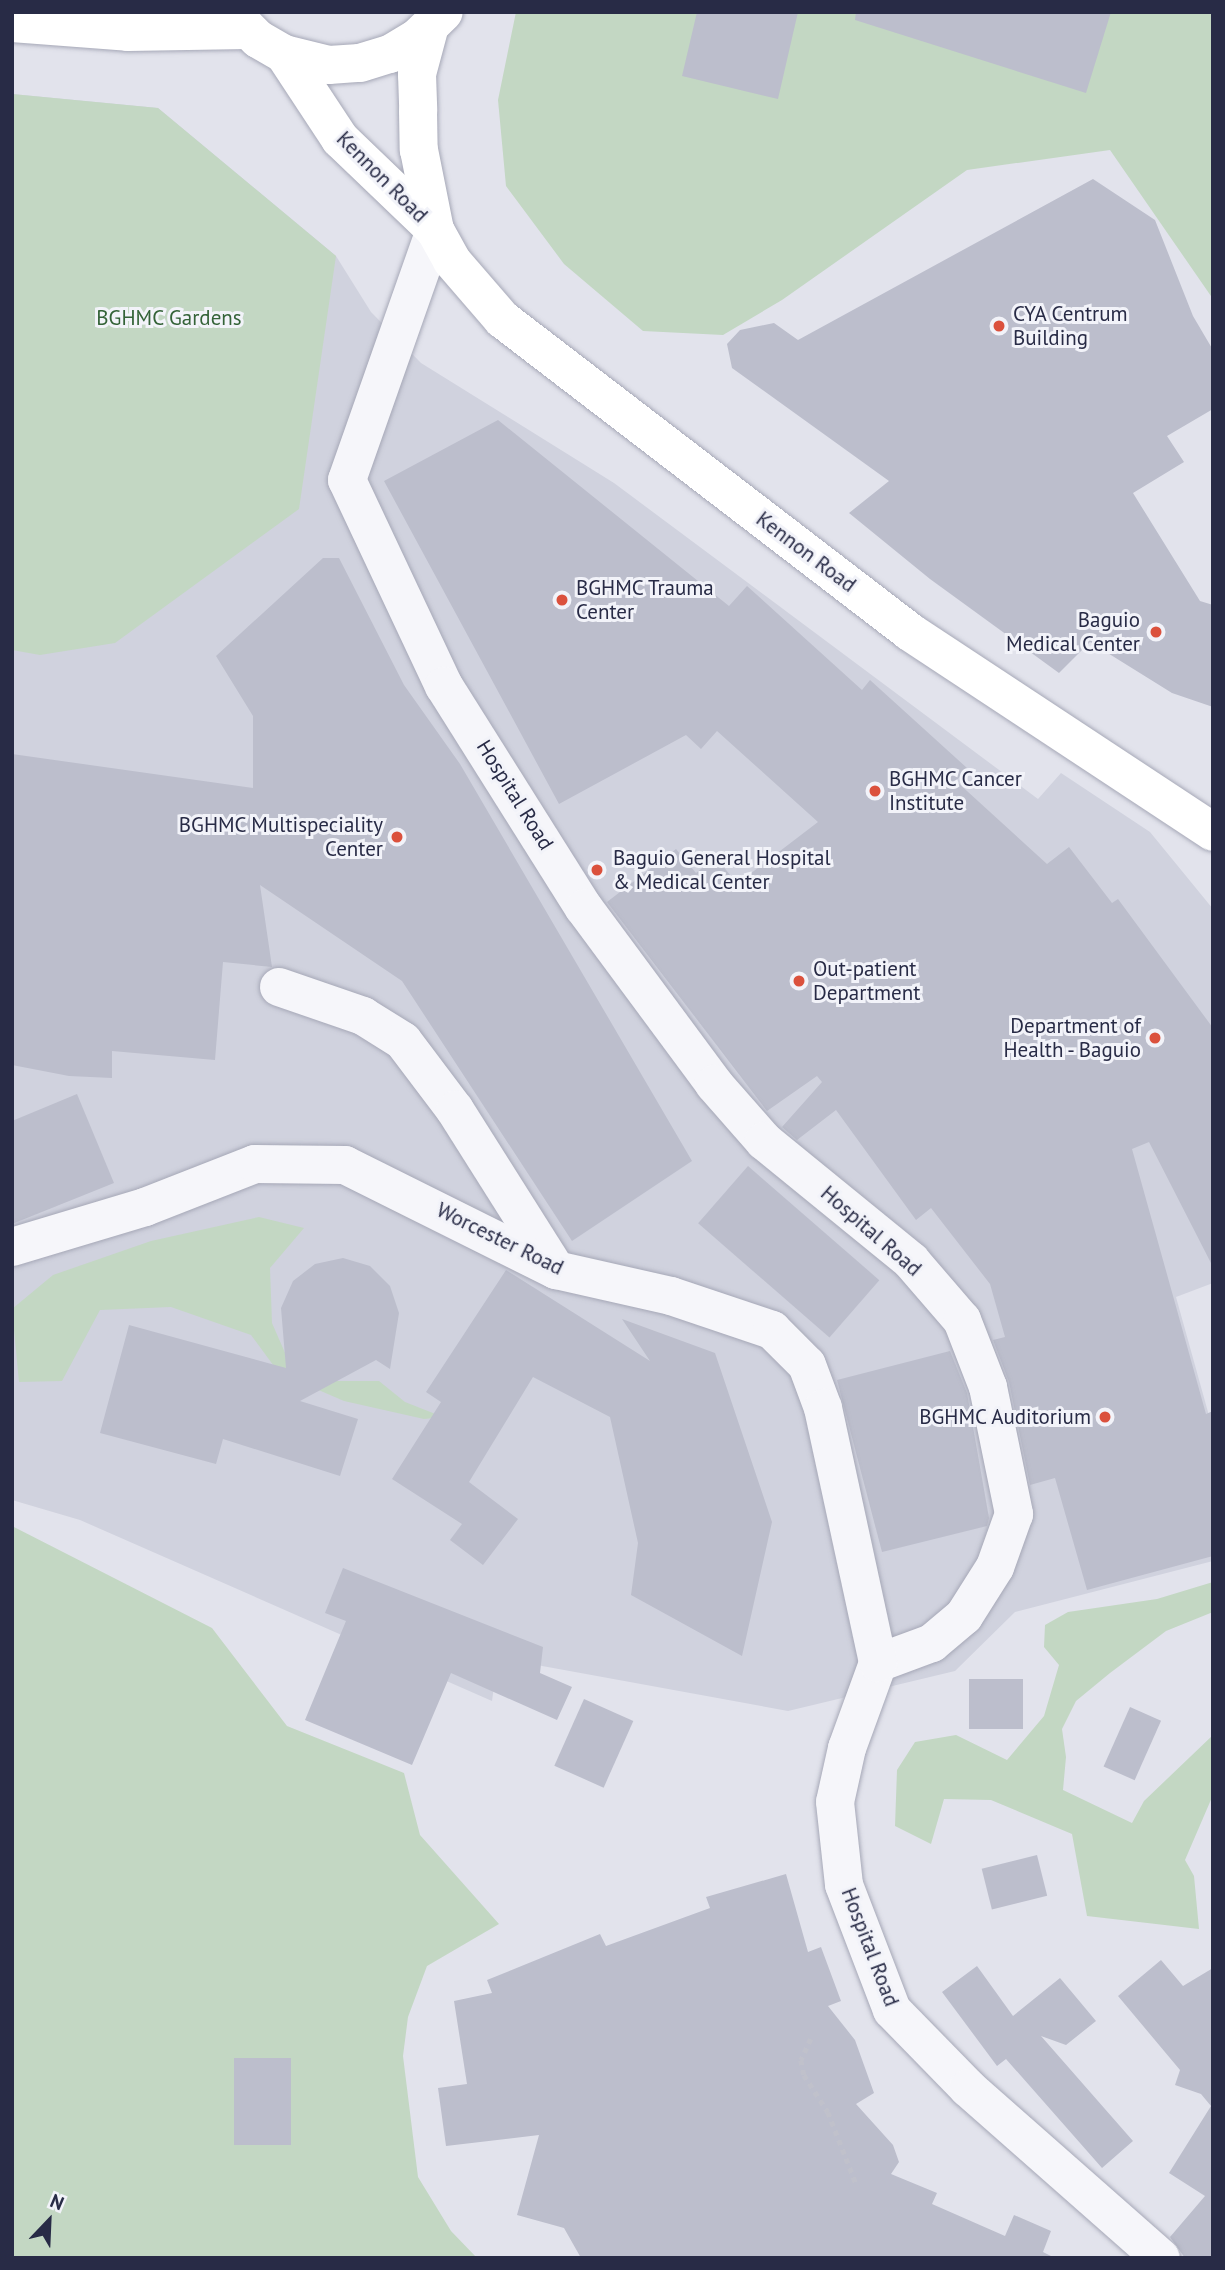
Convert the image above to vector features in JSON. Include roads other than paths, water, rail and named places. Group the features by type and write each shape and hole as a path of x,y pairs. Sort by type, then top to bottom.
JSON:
{"main road":[{"path":"128,32 163,22 176,12"},
{"path":"12,23 128,32 239,21 284,54 329,65 360,63 397,51 436,20"},
{"name":"Kennon Road","path":"435,230 418,124 417,75 436,20"},
{"name":"Kennon Road","path":"284,54 340,139 435,230 452,261 502,319 910,632 1213,832"},
{"path":"1168,801 1213,803"}],"street":[{"name":"Hospital Road","path":"435,230 347,480 444,686 524,806 584,908 713,1084 764,1141 911,1261 962,1320 988,1387 1014,1514 995,1567 964,1616 932,1643 878,1663 847,1748 835,1801 844,1885 892,2010 968,2088 1161,2258"},
{"path":"279,987 363,1016 403,1041 455,1110 556,1270"},
{"name":"Worcester Road","path":"12,1247 145,1208 255,1164 345,1165 556,1270 671,1296 772,1330 807,1365 823,1408 878,1663"}],"place":[{"name":"CYA Centrum Building","path":"999,326"},
{"name":"BGHMC Trauma Center","path":"562,600"},
{"name":"Baguio Medical Center","path":"1156,632"},
{"name":"BGHMC Cancer Institute","path":"875,791"},
{"name":"BGHMC Multispeciality Center","path":"397,837"},
{"name":"Baguio General Hospital & Medical Center","path":"597,870"},
{"name":"Out-patient Department","path":"799,981"},
{"name":"Department of Health - Baguio","path":"1155,1038"},
{"name":"BGHMC Auditorium","path":"1105,1417"}],"park label":[{"name":"BGHMC Gardens","path":"169,318"}]}
